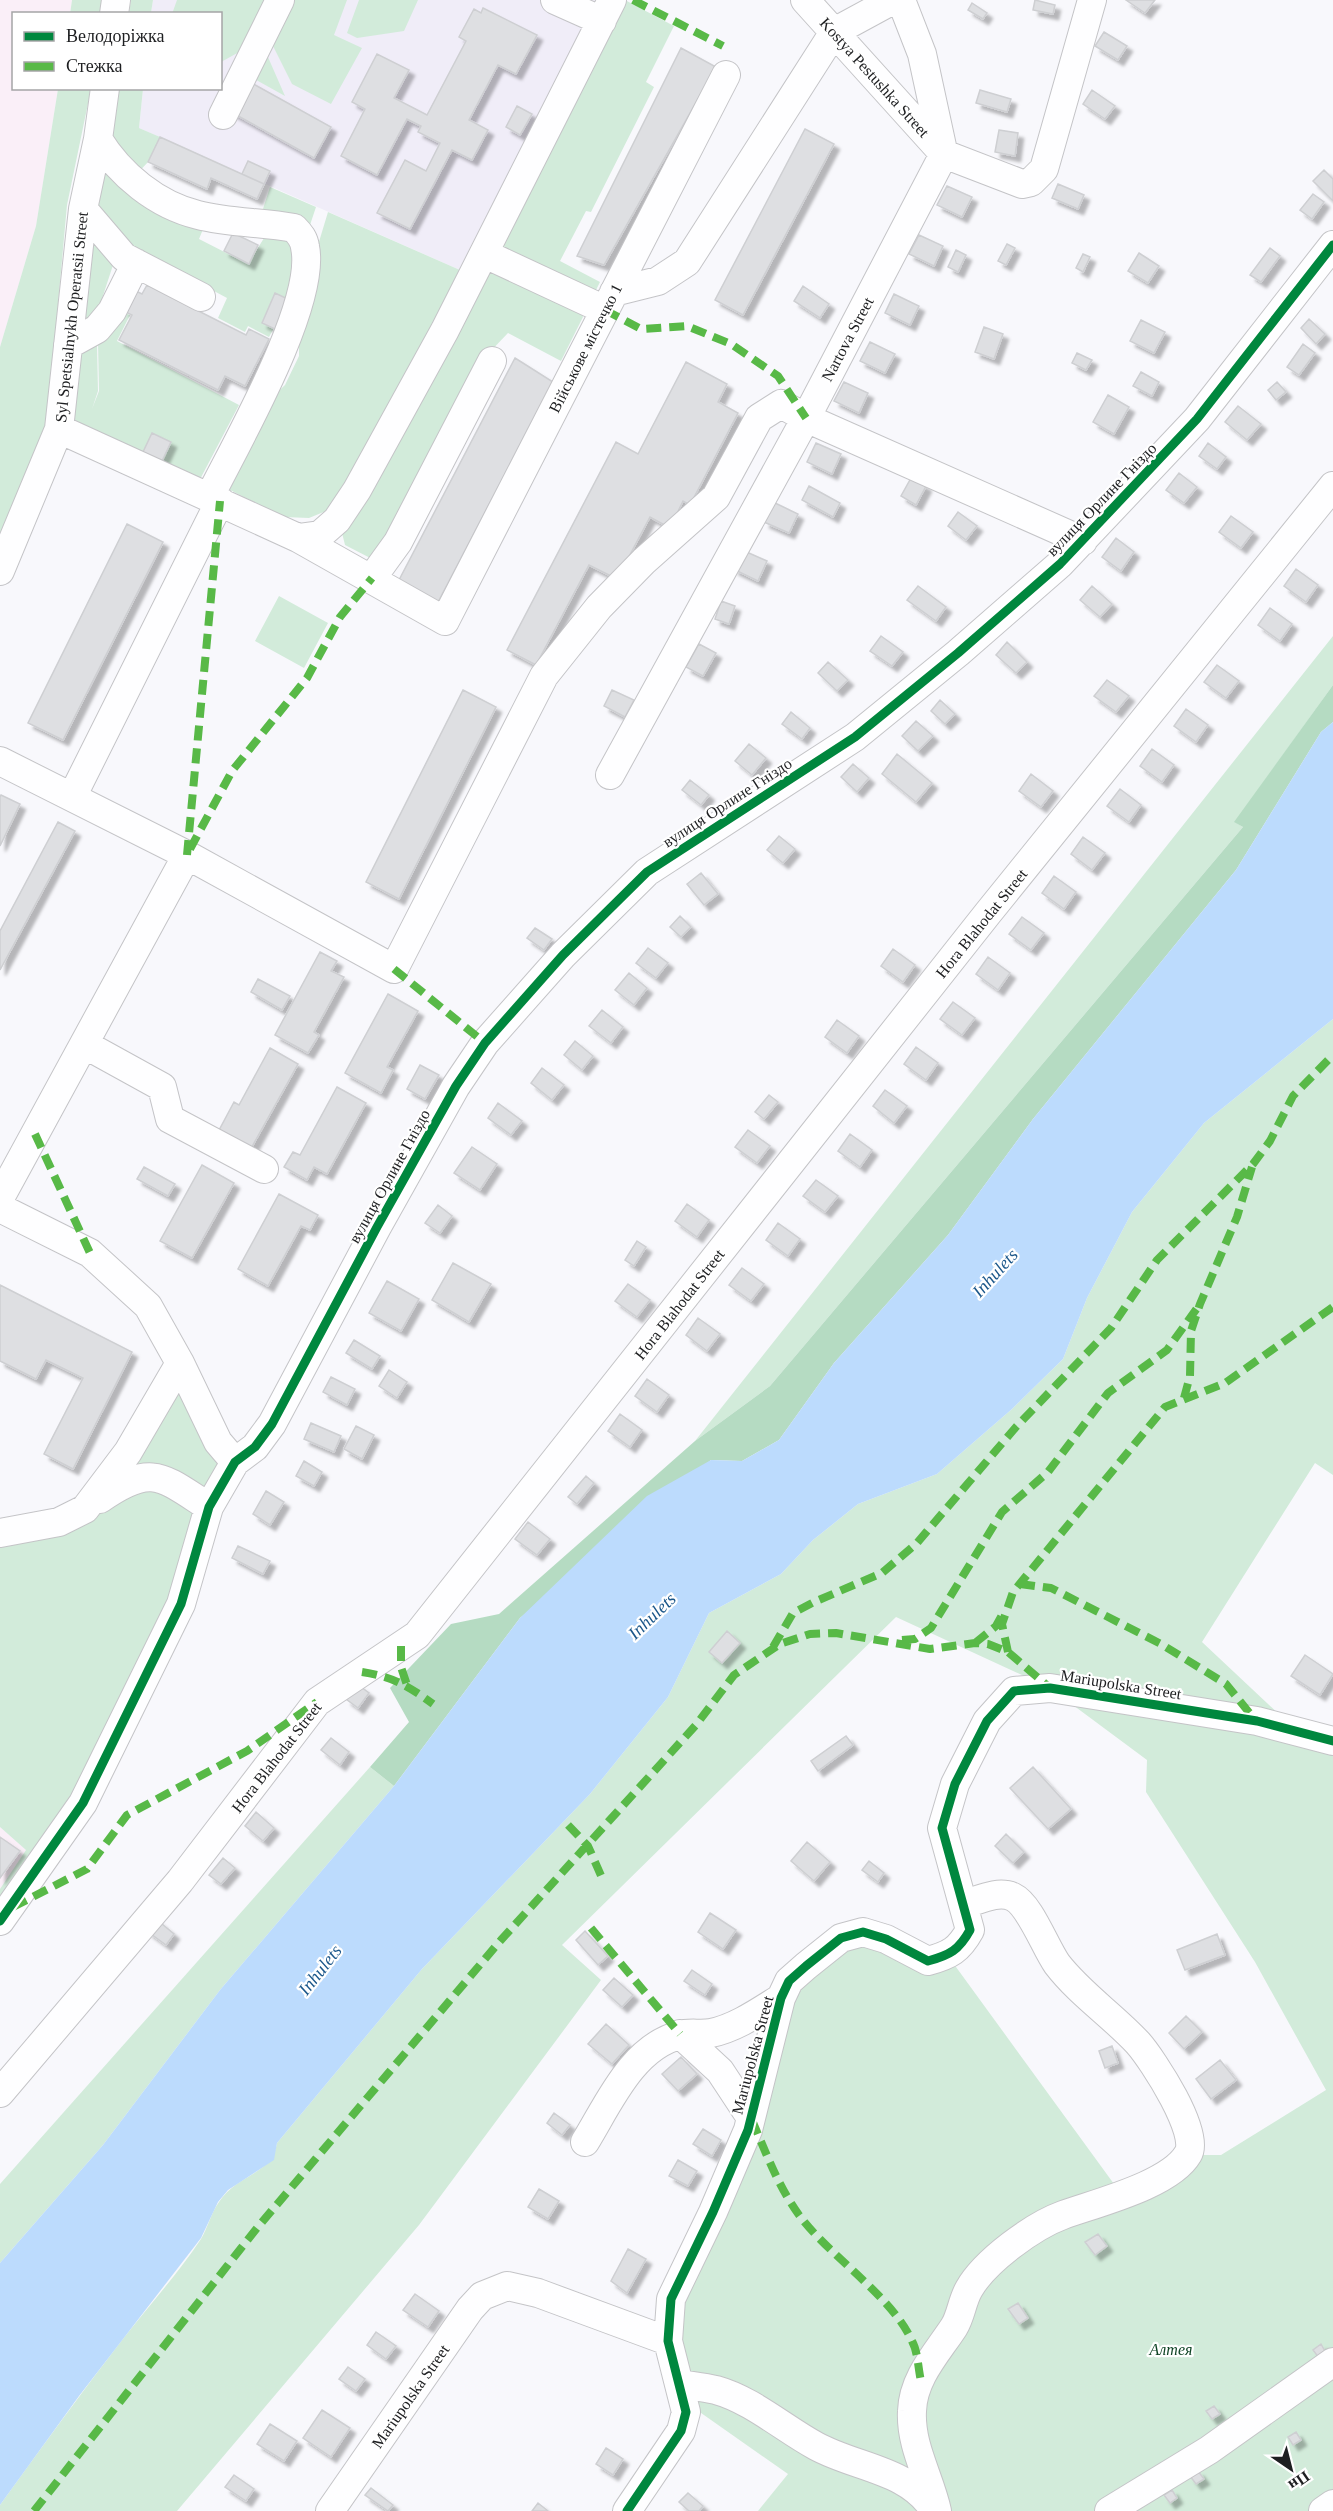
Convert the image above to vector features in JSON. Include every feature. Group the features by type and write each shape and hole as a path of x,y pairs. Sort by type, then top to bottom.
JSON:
{"street":[{"path":"223,115 280,0"},
{"path":"298,538 320,535 337,520 362,480 485,254 607,10 555,0"},
{"name":"Kostya Pestushka Street","path":"805,0 944,154"},
{"path":"485,254 610,301 658,281 687,262 834,32 893,0"},
{"path":"901,0 922,54 944,154 1022,184 1031,182 1044,169 1092,0"},
{"name":"Військове містечко 1","path":"372,579 445,621 726,75"},
{"name":"Syl Spetsialnykh Operatsii Street","path":"0,571 59,429 82,209 98,139 105,90"},
{"path":"72,797 215,498 285,342 302,295 306,262 303,238 294,228 213,218 181,210 142,188 119,168 98,139"},
{"name":"Nartova Street","path":"610,776 806,418 944,154"},
{"path":"82,209 124,257 201,297"},
{"name":"вулиця Орлине Гніздо","path":"235,1462 255,1447 272,1425 377,1227 456,1086 485,1043 564,955 647,872 855,737 958,653 1083,541 1197,419 1333,245"},
{"path":"68,345 98,329 112,311 136,264"},
{"path":"59,429 215,498 298,538 372,579 398,542 492,361"},
{"path":"0,761 187,855 394,969 544,676 599,607 644,561 716,497 759,418 781,404 806,418 1083,541"},
{"name":"Hora Blahodat Street","path":"0,2093 180,1881 317,1702 417,1635 988,913 1333,486"},
{"path":"0,1198 187,855"},
{"path":"84,1044 162,1087 170,1119 264,1169"},
{"path":"0,1208 90,1253 148,1306 180,1363 218,1442 235,1462 209,1507 181,1604 154,1664 83,1803 0,1921"},
{"path":"85,1509 128,1452 180,1363"},
{"path":"0,1533 59,1522 85,1509 114,1489 138,1477 151,1475 170,1482 209,1507"},
{"name":"Mariupolska Street","path":"627,2511 681,2431 686,2412 668,2341 671,2299 713,2212 751,2118 781,1998 789,1981 841,1938 863,1932 885,1939 928,1961 948,1956 961,1947 970,1930 965,1904 942,1828 955,1784 987,1721 1014,1691 1050,1688 1257,1722 1333,1741"},
{"path":"936,2511 920,2461 911,2412 914,2397 928,2363 955,2325 964,2300 977,2277 1036,2229 1061,2216 1122,2195 1174,2168 1188,2155 1192,2143 1187,2125 1148,2054 1070,1978 1044,1944 1023,1905 1005,1894 965,1904"},
{"path":"585,2142 629,2071 651,2049 680,2034 712,2033 727,2029 781,1998"},
{"path":"680,2034 720,2071 751,2118"},
{"name":"Mariupolska Street","path":"330,2511 470,2309 482,2296 507,2286 668,2341"},
{"path":"1109,2511 1209,2450 1333,2362"},
{"path":"680,2384 717,2391 763,2413 816,2447 898,2477 924,2496 936,2511"},
{"path":"1323,2511 1333,2504"}],"shaded area":[{"path":"0,0 72,0 70,12 12,12 12,90 58,90 36,226 0,347"},
{"path":"153,0 606,0 469,274 139,128 143,90 222,90 222,12 151,12"},
{"path":"0,1827 26,1850 0,1889"}],"green space":[{"path":"72,0 103,0 102,12 70,12"},
{"path":"131,0 153,0 151,12 129,12"},
{"path":"177,0 268,0 241,51 222,61 222,12 173,12"},
{"path":"289,0 347,0 334,35 362,48 331,104 292,84 270,40"},
{"path":"359,0 418,0 404,31 357,38 347,33"},
{"path":"625,0 674,26 646,82 654,87 591,212 586,211 560,261 600,282 595,292 498,248"},
{"path":"264,48 285,96 251,77"},
{"path":"58,90 91,90 67,205 47,425 0,541 0,347 36,226"},
{"path":"117,90 143,90 139,128 160,137 148,162 134,177 107,148"},
{"path":"105,162 206,222 199,239 248,264 269,230 299,240 290,300 275,293 262,322 274,328 269,337 248,326 245,332 218,318 227,298 132,247 97,205"},
{"path":"270,187 316,207 307,234 285,218 263,209"},
{"path":"328,212 469,274 331,509 309,518 284,517 222,486 260,409 285,385 299,356 299,334 315,255"},
{"path":"93,241 114,262 97,314 78,331"},
{"path":"487,269 579,306 583,317 561,361 508,333 486,356 376,561 345,545 341,529"},
{"path":"123,312 130,315 117,341 239,405 197,485 73,422 76,355 97,343 98,391 92,409 99,391 98,342"},
{"path":"279,596 328,623 304,668 255,641"},
{"path":"1333,636 1333,685 1235,822 1243,827 770,1386 695,1441"},
{"path":"1333,685 1333,722 1321,732 1236,870 1033,1119 948,1235 834,1363 779,1440 742,1461 711,1460 520,1618 394,1786 370,1767 409,1722 390,1688 451,1624 499,1614 695,1441 770,1386 1243,827 1234,822"},
{"name":"Алтея","path":"1333,1019 1333,1475 1315,1463 1202,1642 1300,1734 1333,1741 1333,2511 758,2511 788,2474 684,2401 668,2341 713,2212 781,1998 841,1938 948,1956 1122,2195 1188,2155 1221,2155 1326,2090 1255,1962 1146,1792 1147,1760 1050,1688 896,1617 562,1945 601,1980 419,2225 177,2511 0,2511 0,2505 74,2404 192,2252 201,2239 216,2206 226,2193 268,2162 274,2154 277,2143 422,1969 590,1794 668,1697 709,1613 781,1574 813,1540 858,1504 937,1474 1012,1409 1063,1359 1087,1298 1132,1212 1204,1123"},
{"path":"170,1376 235,1462 181,1604 0,1921 0,1889 26,1850 0,1827 0,1533 59,1522"},
{"path":"370,1767 394,1786 220,1990 103,2145 0,2263 0,2184"}],"water":[{"name":"Inhulets","path":"1333,722 1333,1019 1204,1123 1132,1212 1087,1298 1063,1359 1012,1409 937,1474 858,1504 813,1540 781,1574 709,1613 668,1697 590,1794 422,1969 277,2143 274,2160 228,2190 218,2202 201,2238 79,2396 0,2505 0,2263 103,2145 220,1990 394,1786 520,1618 647,1496 711,1460 742,1461 779,1440 834,1363 948,1235 1033,1119 1236,870 1321,732"}],"building":[{"path":"1035,0 1055,5 1053,14 1033,10"},
{"path":"1126,0 1155,0 1145,13"},
{"path":"972,3 987,13 983,19 968,10"},
{"path":"483,8 537,35 516,74 498,65 469,120 488,130 472,160 452,150 410,229 377,213 405,160 426,171 440,143 418,132 421,126 407,119 377,175 341,156 365,109 352,102 377,54 409,70 394,98 427,115 466,41 459,37 474,9 481,13"},
{"path":"1104,32 1127,46 1118,60 1095,46"},
{"path":"681,48 716,67 604,265 577,256"},
{"path":"248,81 331,127 314,158 231,112"},
{"path":"980,90 1011,99 1007,112 976,103"},
{"path":"1092,90 1115,106 1105,119 1083,104"},
{"path":"517,106 532,114 520,135 506,127"},
{"path":"805,129 834,144 743,315 715,300"},
{"path":"999,130 1018,133 1015,156 995,152"},
{"path":"160,137 264,184 257,199 211,178 207,189 148,162"},
{"path":"248,161 270,171 264,184 242,174"},
{"path":"1324,170 1333,179 1333,201 1313,181"},
{"path":"1058,184 1084,195 1078,209 1052,198"},
{"path":"947,186 972,197 962,217 937,205"},
{"path":"1313,194 1324,202 1312,219 1300,210"},
{"path":"233,233 258,245 249,264 224,251"},
{"path":"919,235 943,246 934,266 909,254"},
{"path":"1007,244 1015,248 1006,265 998,261"},
{"path":"1270,248 1280,256 1261,282 1250,275"},
{"path":"956,250 966,255 958,272 948,267"},
{"path":"1139,253 1159,266 1148,283 1128,271"},
{"path":"1083,254 1090,257 1083,272 1076,268"},
{"path":"147,285 246,335 249,329 269,339 245,386 225,376 218,390 119,340 132,315 124,311 134,290 142,294"},
{"path":"803,286 829,304 820,318 794,301"},
{"path":"275,293 290,300 277,330 262,323"},
{"path":"894,294 919,306 910,325 885,313"},
{"path":"1309,319 1325,334 1316,344 1301,328"},
{"path":"1141,320 1165,332 1154,353 1130,341"},
{"path":"984,327 1003,334 994,359 975,352"},
{"path":"870,342 895,354 885,373 860,361"},
{"path":"1303,344 1315,353 1299,375 1287,367"},
{"path":"1077,353 1092,360 1086,370 1072,363"},
{"path":"515,358 553,382 437,604 399,580"},
{"path":"686,362 727,384 718,402 738,413 690,505 683,501 670,528 650,517 617,579 589,565 536,665 507,650 616,442 638,454"},
{"path":"1141,372 1159,382 1152,396 1133,386"},
{"path":"844,382 868,393 859,413 834,401"},
{"path":"1277,382 1286,392 1276,400 1268,390"},
{"path":"1108,395 1129,407 1114,434 1093,422"},
{"path":"1238,406 1261,424 1247,440 1225,422"},
{"path":"152,433 171,442 162,461 143,452"},
{"path":"816,443 841,454 832,474 807,462"},
{"path":"1208,443 1226,457 1217,469 1199,456"},
{"path":"1179,473 1197,487 1184,503 1166,490"},
{"path":"911,478 926,486 916,505 901,496"},
{"path":"809,486 840,503 833,517 802,500"},
{"path":"773,502 798,514 789,533 764,522"},
{"path":"958,512 977,526 966,540 948,526"},
{"path":"1231,516 1253,532 1241,548 1219,532"},
{"path":"127,524 163,542 63,740 28,723"},
{"path":"1116,538 1134,552 1121,571 1102,557"},
{"path":"742,550 767,561 758,581 733,569"},
{"path":"1296,569 1318,585 1306,602 1284,586"},
{"path":"918,586 946,607 936,621 907,600"},
{"path":"1092,586 1112,604 1100,617 1080,600"},
{"path":"721,601 735,606 729,624 715,619"},
{"path":"1270,608 1292,624 1280,641 1258,625"},
{"path":"881,636 903,652 892,666 870,651"},
{"path":"1007,642 1027,662 1016,673 996,655"},
{"path":"699,644 716,653 703,676 686,667"},
{"path":"828,662 848,680 837,691 818,673"},
{"path":"1217,665 1239,681 1226,698 1204,682"},
{"path":"1107,680 1129,696 1116,712 1094,696"},
{"path":"463,690 496,707 399,899 366,882"},
{"path":"612,690 634,700 625,717 604,706"},
{"path":"940,700 955,714 945,724 931,711"},
{"path":"1186,709 1208,725 1196,742 1174,726"},
{"path":"791,712 810,728 802,739 782,724"},
{"path":"916,721 933,736 918,751 902,736"},
{"path":"749,744 766,758 752,775 735,761"},
{"path":"1152,749 1174,765 1162,782 1140,766"},
{"path":"897,754 932,783 916,802 882,774"},
{"path":"853,764 869,778 857,792 841,777"},
{"path":"1031,774 1053,791 1041,807 1019,791"},
{"path":"690,780 709,795 701,805 682,790"},
{"path":"1120,789 1141,805 1129,822 1107,806"},
{"path":"1,795 20,804 0,846 0,797"},
{"path":"58,822 75,831 0,970 0,931"},
{"path":"779,836 795,849 783,863 767,850"},
{"path":"1083,837 1105,853 1092,870 1071,854"},
{"path":"701,873 718,894 704,905 687,884"},
{"path":"1054,876 1076,892 1064,909 1042,893"},
{"path":"680,916 691,927 681,937 670,927"},
{"path":"1022,917 1044,933 1031,950 1009,934"},
{"path":"535,928 552,939 544,950 527,938"},
{"path":"648,948 668,963 656,978 636,963"},
{"path":"893,949 915,965 903,982 881,966"},
{"path":"320,952 337,961 331,971 344,977 314,1032 319,1035 308,1053 275,1035"},
{"path":"988,957 1010,973 998,990 976,974"},
{"path":"629,973 647,988 634,1005 615,990"},
{"path":"258,979 290,996 282,1010 251,992"},
{"path":"388,994 418,1011 387,1067 393,1070 381,1093 345,1073"},
{"path":"953,1002 975,1018 962,1035 940,1019"},
{"path":"602,1010 623,1027 611,1043 589,1026"},
{"path":"837,1020 859,1036 847,1053 825,1037"},
{"path":"575,1041 593,1056 582,1070 564,1055"},
{"path":"916,1047 938,1063 926,1080 904,1064"},
{"path":"270,1048 298,1064 249,1152 217,1134 234,1102 239,1105"},
{"path":"420,1065 439,1075 425,1099 407,1089"},
{"path":"542,1068 564,1085 552,1100 531,1083"},
{"path":"337,1087 366,1103 327,1174 314,1167 307,1180 284,1167 293,1152 300,1155"},
{"path":"885,1090 907,1106 894,1123 873,1106"},
{"path":"769,1095 778,1102 764,1119 755,1112"},
{"path":"498,1103 522,1121 511,1135 488,1118"},
{"path":"748,1130 770,1146 757,1163 735,1147"},
{"path":"850,1134 872,1150 860,1167 838,1151"},
{"path":"472,1147 497,1164 480,1190 454,1173"},
{"path":"202,1165 234,1183 192,1258 160,1241"},
{"path":"144,1167 175,1184 168,1196 137,1179"},
{"path":"816,1180 838,1196 825,1212 803,1196"},
{"path":"279,1194 318,1215 310,1230 301,1226 268,1286 238,1269"},
{"path":"687,1204 709,1220 697,1237 675,1221"},
{"path":"438,1205 452,1216 440,1233 425,1223"},
{"path":"778,1223 800,1239 788,1256 766,1240"},
{"path":"637,1241 646,1247 634,1266 625,1260"},
{"path":"453,1263 491,1284 469,1322 432,1300"},
{"path":"742,1268 764,1284 751,1301 729,1285"},
{"path":"387,1281 419,1299 401,1331 369,1313"},
{"path":"628,1284 650,1300 637,1317 615,1301"},
{"path":"0,1285 132,1352 73,1469 44,1454 83,1378 46,1360 36,1379 0,1361"},
{"path":"698,1318 720,1334 707,1351 686,1335"},
{"path":"354,1340 380,1356 372,1369 346,1353"},
{"path":"389,1370 407,1382 397,1398 379,1386"},
{"path":"331,1377 355,1389 347,1405 323,1392"},
{"path":"647,1379 669,1395 657,1412 635,1396"},
{"path":"620,1414 642,1430 630,1447 608,1431"},
{"path":"311,1423 341,1436 334,1452 304,1439"},
{"path":"356,1426 374,1435 362,1459 344,1449"},
{"path":"304,1461 322,1472 314,1486 296,1476"},
{"path":"586,1476 594,1483 577,1504 568,1497"},
{"path":"266,1491 284,1502 270,1525 253,1514"},
{"path":"528,1522 550,1539 537,1555 515,1539"},
{"path":"238,1546 270,1561 263,1574 232,1558"},
{"path":"727,1631 740,1643 722,1663 709,1652"},
{"path":"1305,1655 1333,1674 1320,1695 1291,1676"},
{"path":"357,1684 369,1693 358,1708 346,1699"},
{"path":"846,1736 853,1745 818,1771 811,1761"},
{"path":"331,1738 349,1752 340,1765 321,1750"},
{"path":"1033,1767 1071,1809 1048,1829 1010,1788"},
{"path":"256,1812 274,1828 263,1841 245,1826"},
{"path":"1006,1834 1024,1852 1013,1863 995,1846"},
{"path":"0,1837 20,1851 0,1878"},
{"path":"807,1842 830,1862 814,1881 791,1861"},
{"path":"223,1858 235,1868 221,1884 209,1875"},
{"path":"869,1861 884,1873 878,1882 862,1870"},
{"path":"710,1913 736,1930 723,1949 698,1932"},
{"path":"156,1919 174,1934 166,1945 147,1931"},
{"path":"585,1931 608,1956 598,1965 576,1940"},
{"path":"1217,1934 1225,1955 1185,1970 1177,1950"},
{"path":"692,1970 712,1984 705,1995 684,1981"},
{"path":"614,1978 633,1995 622,2007 603,1990"},
{"path":"1186,2016 1202,2032 1184,2049 1169,2033"},
{"path":"606,2024 629,2045 612,2064 588,2044"},
{"path":"1112,2046 1118,2063 1105,2068 1099,2051"},
{"path":"681,2057 697,2074 678,2091 662,2074"},
{"path":"1220,2060 1236,2080 1211,2099 1196,2079"},
{"path":"554,2113 570,2125 562,2135 547,2123"},
{"path":"703,2129 721,2140 712,2156 693,2144"},
{"path":"678,2160 697,2171 688,2186 669,2176"},
{"path":"539,2189 559,2201 548,2219 528,2207"},
{"path":"1098,2234 1107,2246 1095,2255 1085,2242"},
{"path":"628,2249 646,2259 627,2293 611,2281"},
{"path":"415,2294 439,2311 428,2327 403,2310"},
{"path":"1018,2303 1028,2318 1019,2324 1008,2309"},
{"path":"376,2332 396,2346 386,2359 367,2345"},
{"path":"1321,2344 1326,2353 1319,2358 1313,2350"},
{"path":"348,2367 365,2379 356,2391 339,2379"},
{"path":"1214,2406 1220,2414 1212,2419 1206,2411"},
{"path":"322,2410 350,2428 331,2457 303,2438"},
{"path":"270,2424 297,2441 284,2461 257,2444"},
{"path":"1296,2432 1301,2440 1293,2445 1288,2437"},
{"path":"606,2448 623,2459 613,2475 596,2464"},
{"path":"1198,2471 1204,2479 1196,2484 1190,2476"},
{"path":"234,2475 254,2489 246,2501 225,2487"},
{"path":"371,2488 393,2505 388,2511 365,2495"},
{"path":"1172,2490 1177,2498 1170,2503 1164,2495"},
{"path":"688,2493 703,2506 699,2511 689,2511 679,2502"},
{"path":"538,2503 548,2511 532,2511"}],"marked path":[{"path":"633,0 723,46"},
{"path":"605,310 641,329 687,326 731,344 778,376 806,418"},
{"path":"187,855 220,501"},
{"path":"190,849 232,771 307,678 340,617 372,578"},
{"path":"394,969 485,1043"},
{"path":"773,1647 793,1613 882,1573 917,1543 1016,1427 1111,1328 1157,1260 1253,1164 1270,1141 1293,1096 1333,1055"},
{"path":"35,1134 90,1253"},
{"path":"1184,1398 1190,1376 1191,1331 1237,1217 1252,1167"},
{"path":"902,1640 915,1639 931,1628 1002,1512 1048,1472 1108,1393 1167,1350 1200,1304"},
{"path":"1008,1652 1002,1624 1013,1592 1165,1407 1225,1383 1333,1307"},
{"path":"1020,1584 1051,1588 1161,1644 1226,1684 1256,1721"},
{"path":"975,1643 996,1626 1002,1615"},
{"path":"34,2511 257,2228 501,1940 696,1725 734,1675 780,1644 810,1634 836,1633 930,1649 975,1643 988,1644 1008,1652 1050,1688"},
{"path":"401,1646 401,1667 407,1685"},
{"path":"362,1672 383,1676 399,1683 433,1704"},
{"path":"13,1907 87,1869 127,1815 247,1751 317,1702"},
{"path":"568,1825 588,1846 603,1880"},
{"path":"591,1928 680,2034"},
{"path":"752,2120 767,2157 799,2215 826,2246 875,2292 903,2324 914,2345 921,2381"}],"cycle path":[{"path":"0,1921 83,1803 181,1604 209,1507 235,1462 255,1447 272,1424 377,1227 456,1086 485,1043 563,955 647,872 855,737 958,653 1060,564 1197,419 1333,245"},
{"path":"627,2511 681,2431 686,2412 668,2341 671,2299 713,2212 748,2130 781,1998 789,1981 841,1938 863,1932 886,1939 928,1961 948,1954 962,1942 970,1930 942,1828 955,1784 987,1721 1014,1691 1050,1688 1257,1721 1333,1741"}]}
